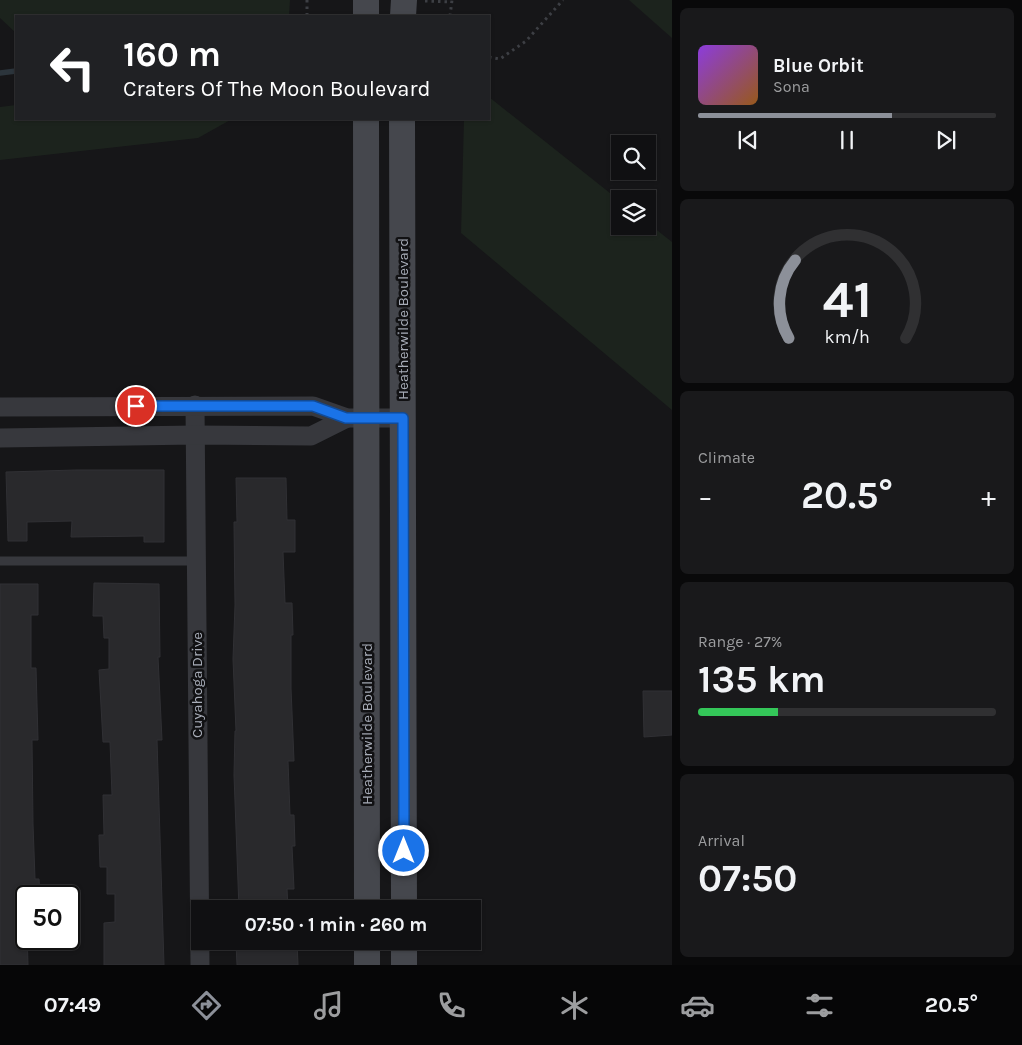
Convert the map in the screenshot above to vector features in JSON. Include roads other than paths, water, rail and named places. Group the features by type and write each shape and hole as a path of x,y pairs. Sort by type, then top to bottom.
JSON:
{"main road":[{"path":"366,0 366,15"},
{"name":"Heatherwilde Boulevard","path":"366,120 356,418 367,900"},
{"name":"Heatherwilde Boulevard","path":"402,120 404,900"},
{"path":"367,950 367,965"},
{"path":"404,950 404,965"}],"street":[{"name":"Cuyahoga Drive","path":"195,405 200,965"},
{"path":"0,407 313,406 356,418 403,418"},
{"path":"0,438 195,435 311,436 356,418"}],"lane":[{"path":"0,561 196,561"}],"waterway":[{"path":"0,73 15,71"}]}
